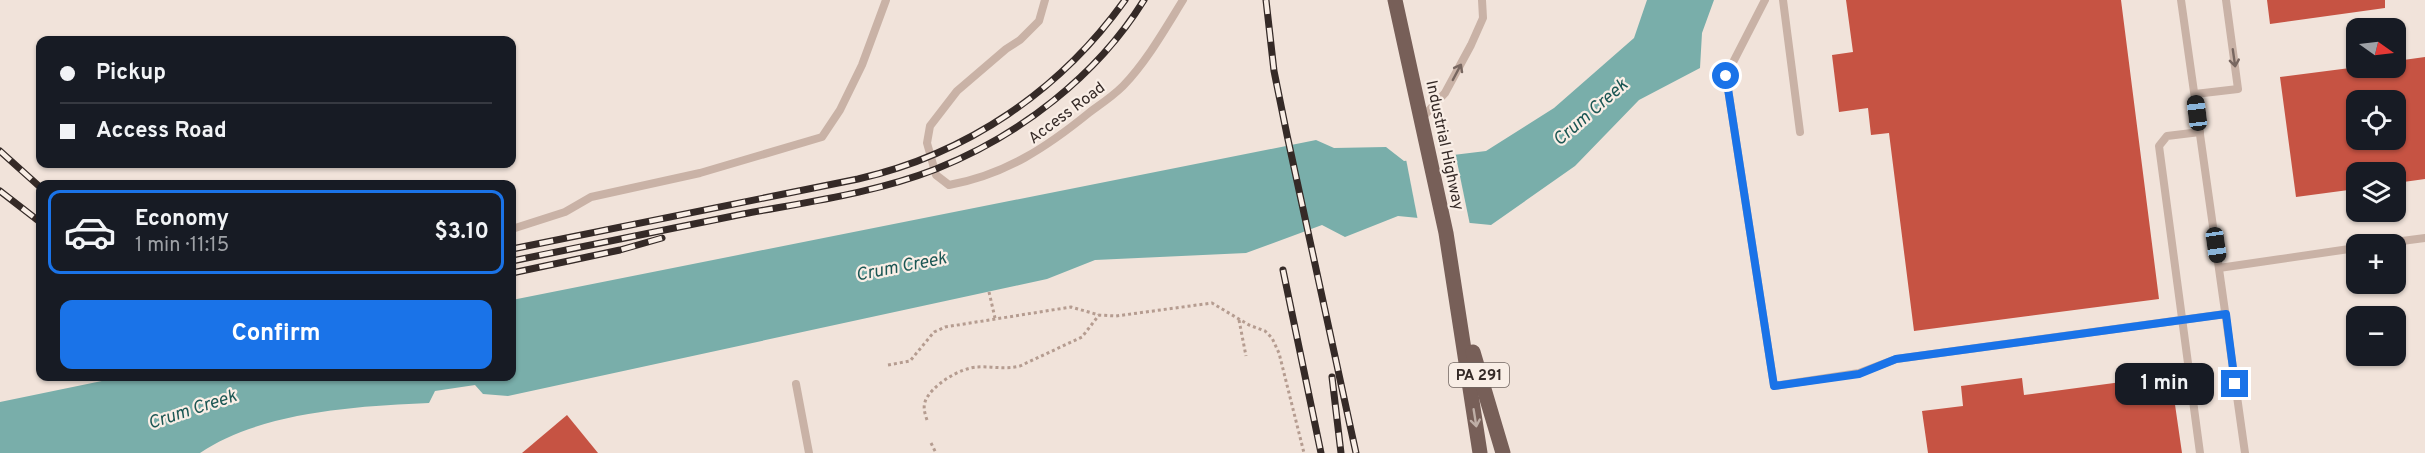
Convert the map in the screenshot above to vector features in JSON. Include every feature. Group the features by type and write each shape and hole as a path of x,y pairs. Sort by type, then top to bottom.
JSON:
{"main road":[{"name":"Industrial Highway","path":"1395,0 1446,233 1480,453"},
{"name":"Industrial Highway","path":"1456,298 1503,453"}],"lane":[{"path":"516,228 565,212 591,197 700,173 822,137 840,110 862,65 886,0"},
{"name":"Access Road","path":"1045,0 1039,21 1020,40 1006,49 957,91 930,126 927,143 936,175 949,185 989,175 1042,150 1068,130 1122,87 1151,51 1184,0"},
{"path":"1422,118 1445,93 1471,45 1483,18 1482,0"},
{"path":"1765,0 1726,76 1774,386 1859,374 1896,359 2226,314"},
{"path":"1783,0 1800,132"},
{"path":"2181,0 2245,453"},
{"path":"2195,94 2238,89 2226,0"},
{"path":"2200,132 2167,136 2159,146 2200,453"},
{"path":"2406,240 2425,238"},
{"path":"2219,268 2346,249"},
{"path":"796,384 809,453"}],"path":[{"path":"989,292 994,318"},
{"path":"888,365 910,361 934,332 945,327 1071,307 1099,315 1116,316 1212,303 1265,331 1277,345 1304,453"},
{"path":"927,420 925,399 947,378 976,366 1000,368 1020,366 1082,337 1099,315"},
{"path":"1239,319 1246,356"},
{"path":"931,443 936,453"}],"water":[{"name":"Crum Creek","path":"1647,0 1714,0 1702,33 1700,68 1639,100 1575,166 1491,225 1398,216 1345,237 1322,225 1246,253 1095,260 1047,279 508,396 483,394 475,385 435,391 429,403 341,409 280,420 224,439 200,453 0,453 0,402 102,381 516,381 516,299 1316,140 1334,148 1386,147 1404,161 1486,151 1554,108 1634,38"}],"pier":[{"path":"1455,152 1470,225 1418,221 1406,159"}],"building":[{"path":"1846,0 2121,0 2159,299 1914,331 1889,133 1871,135 1868,108 1839,112 1832,55 1853,52"},
{"path":"2267,0 2385,0 2385,8 2270,24"},
{"path":"2425,57 2425,179 2406,182 2406,162 2346,162 2346,190 2296,197 2280,77 2346,69 2346,78 2406,78 2406,60"},
{"path":"2165,364 2167,378 2171,377 2182,453 1928,453 1922,411 1963,406 1961,386 2022,378 2024,395 2129,381 2128,369"},
{"path":"567,415 598,453 522,453"}],"railway":[{"path":"516,248 858,179 898,168 937,153 1008,114 1041,90 1071,63 1125,0"},
{"path":"516,260 841,196 936,169 997,139 1054,101 1103,54 1144,0"},
{"path":"1266,0 1274,71 1356,453"},
{"path":"0,151 36,183"},
{"path":"0,191 36,219"},
{"path":"516,272 620,250 662,238"},
{"path":"1283,270 1321,453"},
{"path":"1332,377 1341,453"}],"route":[{"path":"1726,76 1774,386 1859,374 1896,359 2226,314 2235,384"}]}
